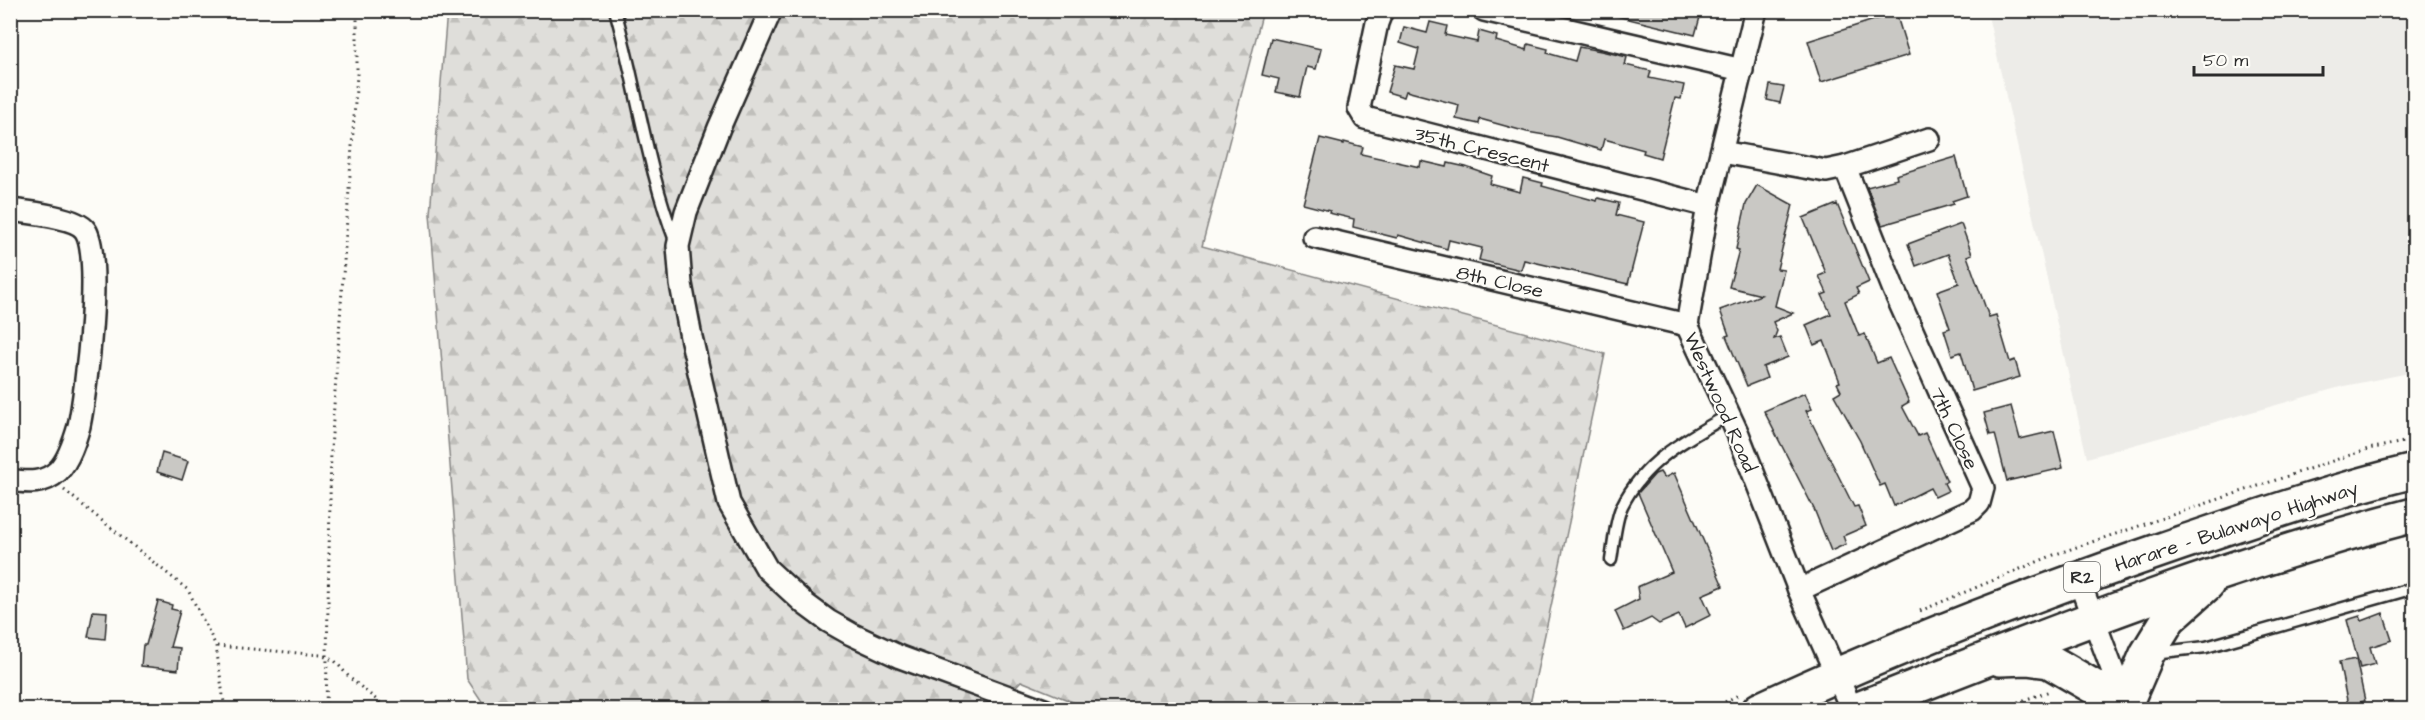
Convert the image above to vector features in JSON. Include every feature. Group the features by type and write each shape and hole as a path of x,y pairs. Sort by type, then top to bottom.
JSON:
{"highway":[{"name":"Harare - Bulawayo Highway","path":"1759,710 1836,674 2078,578 2286,508 2415,471"},
{"name":"Harare - Bulawayo Highway","path":"1854,710 2093,618 2312,543 2415,515"},
{"path":"1984,660 2026,658 2049,662 2126,707 2147,654 2169,618 2216,576"}],"street":[{"path":"771,10 719,128 686,212 678,246 681,284 691,337 729,503 767,569 805,604 850,634 900,657 1044,710"},
{"name":"35th Crescent","path":"1382,10 1377,23 1359,108 1365,118 1708,206"},
{"path":"1484,10 1742,70"},
{"name":"Westwood Road","path":"1756,10 1708,206 1687,325 1729,415 1799,590 1854,710"},
{"path":"1722,152 1826,171 1845,167 1929,139"},
{"name":"7th Close","path":"1799,590 1972,510 1982,496 1983,488 1894,290 1845,167"},
{"path":"10,210 73,221 85,229 90,247 92,296 79,425 74,443 60,469 49,478 36,482 10,480"},
{"name":"8th Close","path":"1314,237 1687,325"},
{"path":"2078,578 2126,707"}],"lane":[{"path":"615,10 628,56 659,193 678,246"},
{"path":"1611,560 1621,507 1646,471 1681,442 1729,415"},
{"path":"2147,654 2206,646 2415,588"}],"path":[{"path":"326,710 325,657 331,449 357,74 357,10"},
{"path":"49,478 188,590 216,645 225,710"},
{"path":"216,645 298,651 325,657 335,661 350,678 389,710"},
{"path":"1995,710 2082,681"}],"shaded area":[{"path":"1987,11 2414,11 2414,372 2344,386 2087,458"}],"green space":[{"path":"447,11 1263,11 1202,246 1605,354 1529,709 1090,709 1021,681 994,709 487,709 467,679 430,213"}],"building":[{"path":"1612,10 1702,10 1695,35 1612,15"},
{"path":"1896,13 1909,55 1821,82 1808,41"},
{"path":"1430,22 1447,26 1445,35 1477,42 1479,31 1497,36 1496,41 1527,50 1528,44 1548,49 1547,53 1575,61 1579,47 1627,57 1625,65 1651,71 1649,78 1684,85 1681,99 1675,98 1660,158 1643,153 1644,150 1604,139 1601,150 1480,119 1479,124 1456,119 1459,105 1406,91 1404,97 1387,92 1395,65 1414,69 1419,49 1400,43 1404,27 1427,33"},
{"path":"1271,38 1321,49 1316,69 1307,67 1300,97 1276,92 1279,79 1262,75"},
{"path":"1770,85 1784,87 1780,103 1767,100"},
{"path":"1320,138 1363,147 1361,154 1420,167 1421,161 1447,167 1448,163 1466,167 1492,176 1490,184 1520,192 1523,178 1543,183 1542,186 1597,201 1598,198 1619,203 1616,215 1644,222 1628,284 1524,260 1521,270 1479,260 1482,248 1449,240 1447,249 1398,235 1397,238 1353,227 1354,219 1303,204"},
{"path":"1956,157 1967,196 1952,201 1954,204 1882,225 1867,187 1897,179 1896,175"},
{"path":"1757,185 1793,205 1777,269 1784,270 1775,306 1793,313 1773,322 1777,331 1774,339 1780,337 1788,357 1763,367 1767,378 1747,386 1726,336 1729,335 1720,310 1761,295 1729,287 1739,250 1736,249 1746,204"},
{"path":"1837,204 1869,282 1856,288 1859,294 1845,301 1859,336 1865,334 1877,363 1889,358 1909,402 1902,406 1918,436 1925,433 1947,481 1944,483 1948,491 1935,497 1930,488 1894,506 1885,484 1880,486 1860,441 1834,395 1841,391 1837,383 1840,382 1824,341 1814,345 1806,325 1831,314 1822,295 1827,293 1819,276 1826,273 1803,218"},
{"path":"1961,224 1972,254 1967,256 1989,317 1996,315 2010,362 2015,360 2020,377 1972,391 1961,352 1952,355 1944,330 1950,328 1937,291 1959,283 1948,254 1916,266 1908,244"},
{"path":"1805,393 1812,409 1806,411 1854,507 1858,506 1866,526 1843,536 1846,544 1831,551 1814,509 1764,411"},
{"path":"2011,406 2020,439 2054,431 2063,468 2007,481 1995,434 1990,435 1984,413"},
{"path":"162,453 188,461 182,480 157,472"},
{"path":"1660,472 1664,478 1674,473 1723,586 1702,595 1711,615 1685,628 1679,615 1659,624 1651,618 1624,631 1615,611 1639,599 1637,587 1672,572 1638,493 1655,474"},
{"path":"158,601 172,605 171,609 180,611 170,647 180,648 178,670 141,666 143,645 146,645"},
{"path":"93,611 107,612 105,639 88,637"},
{"path":"2383,613 2392,640 2370,647 2375,664 2360,668 2347,620 2360,616 2362,621"},
{"path":"2356,659 2365,701 2348,705 2339,662"}]}
